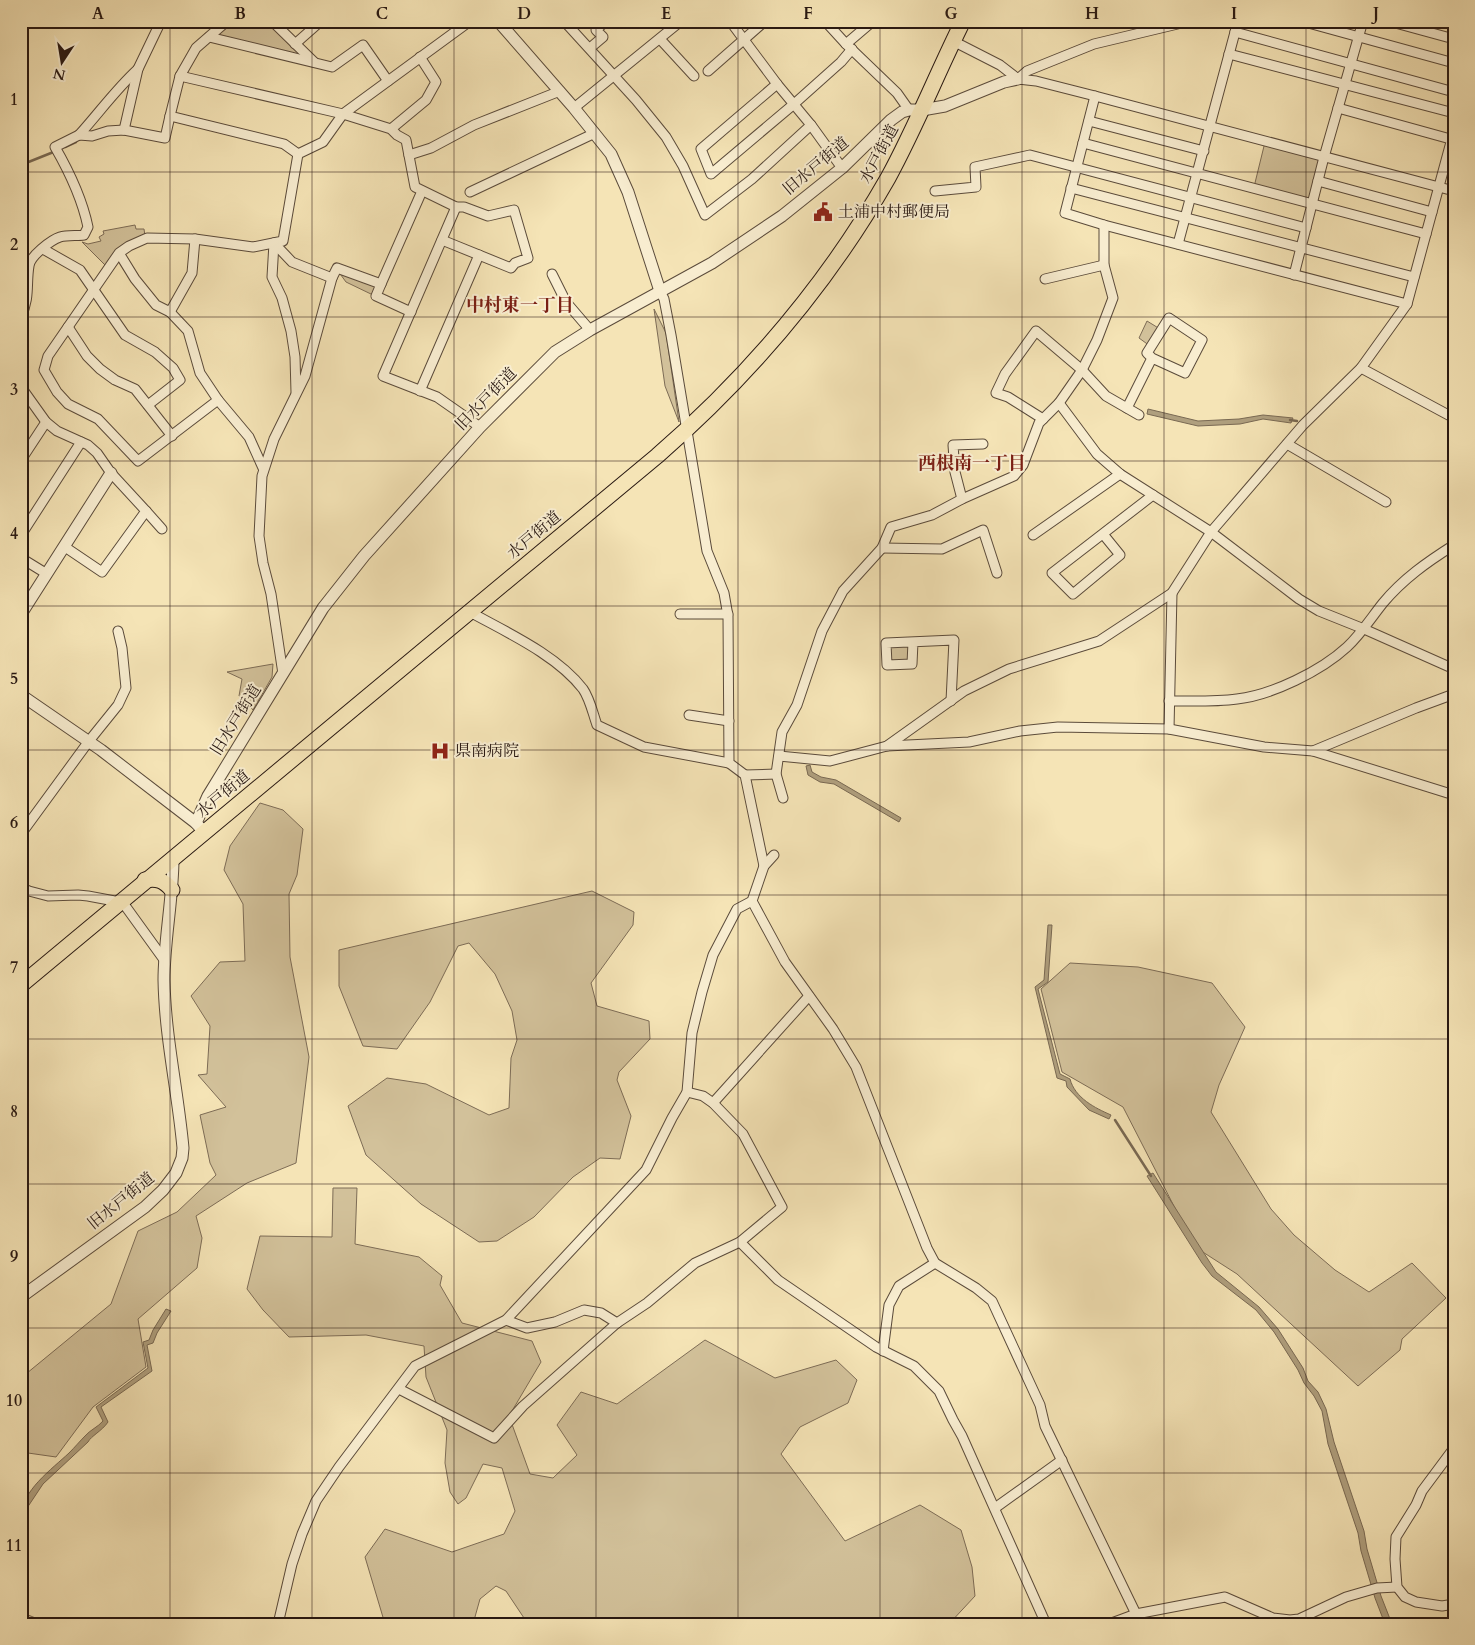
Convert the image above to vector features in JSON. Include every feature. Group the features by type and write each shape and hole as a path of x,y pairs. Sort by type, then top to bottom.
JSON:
{"highway":[{"name":"水戸街道","path":"21,985 173,858 200,828 470,612 686,431 756,361 788,324 825,276 860,224 888,178 915,110 963,21"},
{"path":"145,880 164,882 172,890"}],"street":[{"path":"124,130 138,69 161,21"},
{"path":"272,21 314,62"},
{"path":"295,44 321,21"},
{"path":"298,154 323,142 343,114 470,21"},
{"path":"498,21 596,133 611,154 623,178 660,291 664,298 707,551 724,593 728,614 730,763"},
{"path":"564,21 636,100 666,137 683,166 705,215 752,179 811,125"},
{"path":"590,48 603,37 596,30 606,21"},
{"path":"574,108 680,21"},
{"path":"730,21 842,168"},
{"path":"708,70 765,21"},
{"path":"825,21 849,47 915,110 945,106 1018,78 1027,70 1094,44 1190,21"},
{"path":"777,84 701,149 711,174 841,62 849,47 873,21"},
{"path":"1178,244 1238,21"},
{"path":"1301,21 1454,63"},
{"path":"1294,275 1324,157 1363,21"},
{"path":"1388,21 1454,39"},
{"path":"79,135 92,136 108,131 124,130 165,138 180,76 196,48 209,38 222,23"},
{"path":"1235,32 1454,92"},
{"path":"209,38 332,66 363,45 388,80"},
{"path":"660,39 694,76"},
{"path":"953,41 1000,66 1018,78 1095,96 1454,191"},
{"path":"1229,54 1454,113"},
{"path":"391,129 426,100 436,82 420,57"},
{"path":"21,316 26,307 29,287 29,264 34,254 60,237 84,235 88,228 84,208 69,170 55,147 79,135 108,100 138,69"},
{"path":"180,76 343,114 391,129 406,140 415,187 456,207 488,216 514,210 528,258 515,263 511,268 442,240"},
{"path":"409,155 431,148 474,125 560,91"},
{"path":"1095,96 1065,213 1104,225 1407,304"},
{"path":"1169,729 1172,594 1187,567 1211,532 1303,425 1361,368 1407,304 1453,137 1338,108"},
{"name":"旧水戸街道","path":"200,828 208,796 323,608 364,556 480,427 555,352 590,330 712,262 782,216 842,168 902,112 915,110"},
{"path":"170,116 284,144 298,154"},
{"path":"1089,121 1204,151"},
{"path":"470,192 596,133"},
{"path":"1083,143 1426,234"},
{"path":"218,400 138,461 98,419 68,404 57,392 44,370 48,356 119,253 129,246 147,238 194,240 252,247 283,241 298,154"},
{"path":"935,191 976,187 975,167 1030,155 1306,228"},
{"path":"1318,181 1432,212"},
{"path":"1071,188 1414,277"},
{"path":"411,312 376,296 422,191"},
{"path":"456,207 383,376 437,397 480,427"},
{"path":"783,798 776,774 782,732 797,705 822,631 843,591 882,548 891,527 932,516 962,498 1014,476 1023,465 1038,423 1059,403 1082,370 1097,340 1112,298 1104,265 1104,225"},
{"path":"170,312 192,273 194,240"},
{"path":"274,243 292,262 332,278"},
{"path":"274,243 272,277 282,298 290,331 295,357 296,395"},
{"path":"43,249 80,270 125,335 155,352 173,368 180,380 148,405"},
{"path":"119,253 135,279 156,305 170,312 188,331 200,373 218,400 249,437 263,468"},
{"path":"420,391 479,255"},
{"path":"1045,279 1104,265"},
{"path":"283,674 271,594 263,563 259,536 263,468 274,439 305,376 332,278 337,268 381,284"},
{"path":"552,274 566,302 590,330"},
{"path":"1169,318 1202,340 1185,373 1152,358 1147,353 1169,318"},
{"path":"68,327 87,356 115,380 135,389 172,436"},
{"path":"1043,419 1008,397 996,392 1005,374 1036,331 1082,370 1106,396 1139,415"},
{"path":"1127,408 1152,358"},
{"path":"1361,368 1454,418"},
{"path":"21,386 25,398 46,422 57,431 88,445 97,453 111,474 162,529"},
{"path":"1059,403 1097,454 1120,474 1211,532 1299,599 1319,611 1364,628 1454,669"},
{"path":"21,460 46,422"},
{"path":"21,535 81,442"},
{"path":"962,498 955,472 953,445 983,444"},
{"path":"1287,444 1386,502"},
{"path":"21,614 111,474"},
{"path":"1033,535 1120,474"},
{"path":"1103,534 1120,555 1073,594 1052,573 1153,495"},
{"path":"64,547 102,572 146,510"},
{"path":"882,548 942,550 983,530 997,573"},
{"path":"1169,701 1237,699 1270,691 1319,668 1346,648 1383,603 1411,574 1454,545"},
{"path":"21,558 47,574"},
{"path":"887,746 964,691 1010,669 1099,641 1172,594"},
{"path":"470,612 532,646 567,672 584,690 597,725 644,747 730,763 745,775 764,866"},
{"path":"680,614 728,614"},
{"path":"21,834 89,741 118,705 126,688 122,648 118,632"},
{"path":"914,642 954,640 951,701"},
{"path":"1313,751 1454,694"},
{"path":"21,695 89,741 200,828"},
{"path":"689,715 729,721"},
{"path":"780,756 830,761 887,746 969,742 1020,731 1058,727 1169,729 1264,747 1313,751 1454,795"},
{"path":"745,775 776,774"},
{"path":"774,855 764,866 752,902 784,962 833,1029 856,1067 927,1248 935,1263 976,1288 992,1301 1040,1405 1045,1426 1136,1614"},
{"name":"旧水戸街道","path":"21,1297 145,1207 170,1182 179,1166 183,1148 168,1033 164,979 173,858"},
{"path":"21,888 48,896 78,895 120,902 126,907 165,961"},
{"path":"278,1624 292,1564 316,1501 339,1466 415,1366 506,1320 646,1170 687,1092 692,1033 702,992 714,955 737,909 752,902"},
{"path":"713,1103 809,996"},
{"path":"399,1389 494,1438 524,1406 617,1323 647,1303 694,1263 740,1242 782,1207 743,1134 713,1103 703,1096 687,1092"},
{"path":"740,1242 778,1280 883,1351 914,1366 939,1391 995,1508 1046,1624"},
{"path":"883,1351 890,1305 899,1286 935,1263"},
{"path":"506,1320 527,1328 556,1322 584,1310 601,1313 617,1323"},
{"path":"1454,1448 1422,1491 1416,1505 1396,1537 1395,1559 1397,1587 1405,1597 1416,1602 1442,1606 1454,1604"},
{"path":"995,1508 1062,1460"},
{"path":"1108,1624 1136,1614 1225,1596 1273,1618 1299,1619 1346,1597 1376,1588 1397,1587"}],"shaded area":[{"path":"231,21 269,21 310,60 213,37"},
{"path":"1265,142 1322,157 1311,202 1254,187"},
{"path":"135,225 136,229 144,229 145,236 107,267 82,242 88,244 101,241 99,237 104,234 103,231"},
{"path":"338,271 378,285 373,295 346,282"},
{"path":"654,309 666,333 679,422 665,386"},
{"path":"1147,321 1160,329 1150,346 1139,338"},
{"path":"1148,409 1198,421 1239,419 1263,415 1293,418 1291,423 1263,419 1240,424 1198,426 1147,414"},
{"path":"912,644 910,662 888,663 888,645"},
{"path":"273,664 272,677 253,710 239,696 242,679 227,672"},
{"path":"810,765 812,772 821,777 836,780 901,818 899,822 834,784 820,782 808,775 806,766"},
{"path":"260,803 283,810 303,829 297,875 289,894 290,957 309,1057 296,1163 247,1183 196,1216 202,1238 197,1268 138,1319 146,1367 93,1407 56,1457 21,1452 21,1378 111,1304 138,1231 177,1212 216,1175 210,1163 200,1115 226,1107 198,1075 207,1074 210,1026 191,996 220,962 245,961 243,904 224,870 230,846"},
{"path":"592,891 634,912 633,925 591,983 597,1006 649,1021 650,1039 619,1072 617,1080 631,1116 620,1159 600,1158 573,1177 534,1217 497,1241 479,1242 421,1204 366,1155 348,1106 387,1078 426,1084 489,1115 509,1108 511,1058 517,1040 512,1011 495,974 469,943 458,946 430,1002 397,1049 363,1046 339,986 339,950"},
{"path":"1048,925 1052,925 1048,982 1038,989 1060,1074 1070,1079 1076,1092 1086,1102 1111,1115 1109,1119 1089,1110 1067,1087 1066,1081 1057,1078 1035,987 1044,980"},
{"path":"1070,963 1138,967 1212,983 1245,1027 1219,1085 1211,1112 1271,1209 1294,1235 1335,1270 1369,1292 1412,1263 1446,1298 1402,1339 1400,1350 1358,1386 1237,1274 1195,1247 1123,1107 1062,1072 1041,989"},
{"path":"1153,1173 1216,1272 1259,1307 1278,1329 1303,1368 1308,1381 1318,1392 1326,1409 1334,1442 1364,1531 1367,1549 1381,1596 1392,1624 1385,1624 1375,1598 1361,1551 1358,1533 1328,1444 1322,1411 1274,1332 1256,1310 1212,1276 1202,1263 1147,1176"},
{"path":"333,1188 357,1188 355,1244 419,1257 442,1276 440,1285 462,1323 532,1341 541,1362 509,1416 530,1474 553,1478 577,1455 557,1425 581,1392 617,1404 705,1340 775,1378 836,1360 857,1380 848,1403 800,1427 781,1454 845,1541 920,1505 961,1530 972,1567 975,1596 949,1624 638,1624 631,1618 616,1624 528,1624 506,1591 496,1586 480,1599 473,1624 385,1624 365,1557 385,1529 452,1552 504,1534 515,1511 502,1468 483,1464 466,1498 458,1504 450,1492 445,1463 447,1430 426,1377 424,1346 366,1335 289,1337 263,1310 247,1289 260,1236 332,1237"},
{"path":"166,1309 171,1311 153,1343 147,1345 152,1371 101,1407 108,1422 43,1484 21,1517 22,1507 26,1498 39,1481 103,1421 96,1407 148,1368 143,1342 149,1340"},
{"path":"21,1612 50,1624 21,1624"}],"waterway":[{"path":"65,147 76,142"},
{"path":"21,165 56,151"},
{"path":"1290,420 1297,421"},
{"path":"1115,1120 1151,1176"}],"place":[{"name":"土浦中村郵便局","path":"823,212"},
{"name":"県南病院","path":"440,751"}],"district":[{"name":"中村東一丁目","path":"520,305"},
{"name":"西根南一丁目","path":"972,463"}]}
